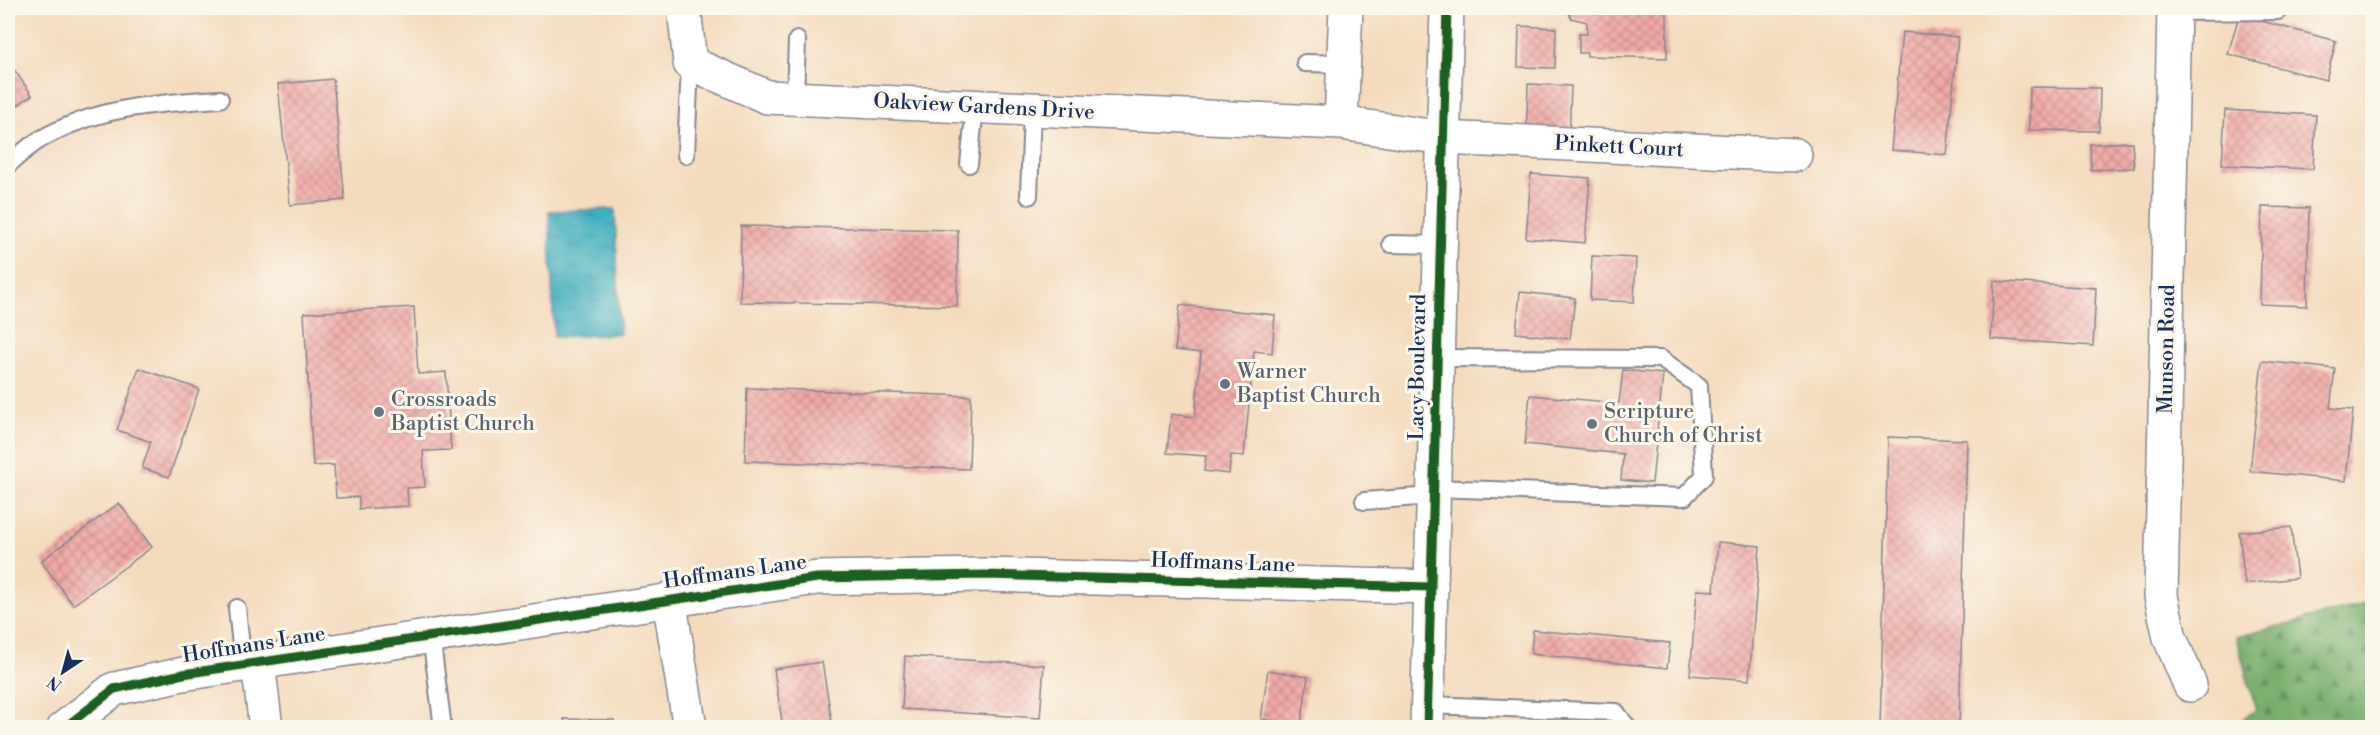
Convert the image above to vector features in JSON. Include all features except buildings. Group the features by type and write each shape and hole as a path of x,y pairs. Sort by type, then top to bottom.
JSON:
{"street":[{"path":"684,8 690,63"},
{"path":"1341,123 1346,8"},
{"name":"Lacy Boulevard","path":"1427,716 1438,245 1447,8"},
{"name":"Munson Road","path":"2174,10 2161,596 2170,638 2190,685"},
{"name":"Oakview Gardens Drive","path":"690,63 767,98 1341,123 1443,138"},
{"name":"Pinkett Court","path":"1443,138 1795,155"},
{"name":"Hoffmans Lane","path":"64,728 114,689 183,674 817,578 984,575 1431,587"},
{"path":"669,599 690,728"},
{"path":"250,664 266,728"}],"lane":[{"path":"2174,10 2278,11"},
{"path":"795,98 797,40"},
{"path":"686,154 690,63"},
{"path":"1305,63 1343,64"},
{"path":"8,165 40,140 85,119 143,104 220,99"},
{"path":"969,164 975,106"},
{"path":"1029,196 1032,109"},
{"path":"1391,244 1438,245"},
{"path":"1364,501 1433,492 1684,497 1704,476 1699,386 1661,359 1436,358"},
{"path":"237,608 250,664"},
{"path":"431,636 443,728"},
{"path":"1427,716 1616,712 1629,728"}],"green space":[{"path":"2372,602 2372,727 2232,727 2256,710 2236,637"}],"water":[{"path":"615,209 620,334 554,337 549,211"}],"cycle path":[{"path":"1427,728 1447,8"},
{"path":"64,728 114,689 183,674 817,578 984,575 1431,587"}],"place":[{"name":"Warner Baptist Church","path":"1225,384"},
{"name":"Crossroads Baptist Church","path":"379,412"},
{"name":"Scripture Church of Christ","path":"1592,424"}]}
